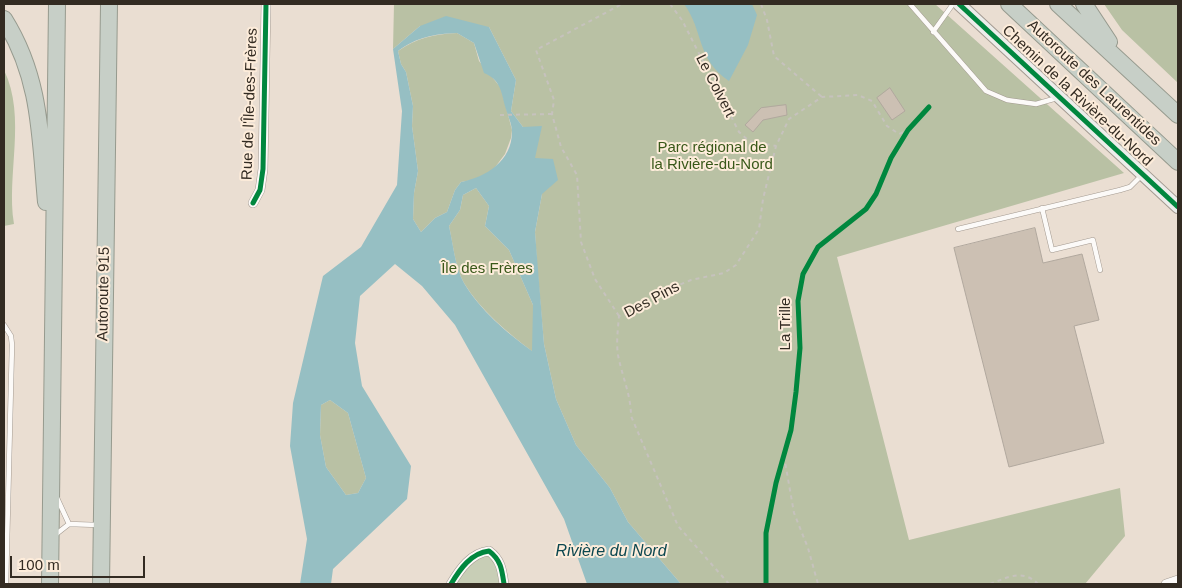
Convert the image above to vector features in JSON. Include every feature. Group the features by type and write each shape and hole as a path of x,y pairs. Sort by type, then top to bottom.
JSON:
{"highway":[{"path":"50,584 56,4"},
{"name":"Autoroute 915","path":"101,584 109,4"},
{"name":"Autoroute des Laurentides","path":"1009,4 1178,162"},
{"path":"1058,4 1178,115"},
{"path":"1084,4 1128,68"},
{"path":"4,19 26,62 34,91 54,295"}],"street":[{"name":"Rue de l'Île-des-Frères","path":"253,203 260,190 263,169 266,4"},
{"name":"Chemin de la Rivière-du-Nord","path":"959,4 1178,207"},
{"path":"451,584 459,570 478,552 489,551 497,556 504,584"},
{"path":"1166,584 1178,580"}],"lane":[{"path":"910,4 986,92 1007,100 1041,104 1059,96"},
{"path":"933,32 953,4"},
{"path":"958,229 1126,188 1143,174"},
{"path":"1042,208 1052,250 1093,240 1100,270"},
{"path":"4,325 12,344 6,584"},
{"path":"51,486 69,524"},
{"path":"50,539 69,524 102,525"}],"path":[{"path":"619,316 595,279 581,242 577,175 561,147 552,114 554,100 536,50 622,4"},
{"path":"761,4 767,20 774,56 822,97 858,95 872,101 887,126 895,132 900,134 908,130"},
{"path":"500,115 552,114"},
{"path":"904,137 913,124"},
{"path":"778,474 786,448"},
{"path":"784,456 794,513 808,548 818,584"},
{"path":"990,584 1020,574 1030,577 1038,584"}],"green space":[{"name":"Parc régional de la Rivière-du-Nord","path":"394,4 935,4 1124,173 837,257 909,540 1120,488 1125,536 1085,584 681,584 628,522 610,488 576,445 556,399 544,344 537,264 535,232 542,194 535,158 523,127 511,111 516,80 489,27 420,26 393,49"},
{"path":"1104,4 1177,4 1178,83 1122,30"},
{"path":"457,33 474,43 479,61 501,88 512,130 511,138 505,154 493,170 478,179 461,182 455,190 447,212 435,218 421,232 413,219 414,193 418,171 412,126 413,106 406,72 401,64 398,51 426,38 441,34"},
{"path":"4,70 11,88 14,107 15,146 12,186 14,224 4,226"},
{"name":"Île des Frères","path":"476,188 489,206 485,226 509,250 533,305 533,352 486,312 464,283 458,270 449,226 460,210 463,195"},
{"path":"330,400 348,413 366,478 358,493 346,495 326,467 320,435 321,405"},
{"path":"489,551 504,584 451,584 459,570"}],"water":[{"path":"684,4 752,4 757,15 748,45 729,81 711,63 695,24"},
{"name":"Rivière du Nord","path":"446,16 489,27 516,80 511,111 523,127 542,126 535,158 553,159 558,180 542,194 535,232 544,344 556,399 576,445 610,488 628,522 681,584 587,584 564,519 455,325 422,286 395,264 360,296 355,343 362,386 411,466 407,499 333,569 331,584 300,584 307,539 290,446 293,403 323,276 361,247 397,185 402,111 393,49 420,26","holes":["457,33 474,43 484,73 497,82 499,86 511,126 511,142 508,151 496,166 480,176 461,182 455,190 447,212 435,218 421,232 413,219 414,193 418,171 412,126 413,106 406,72 401,64 398,51 412,42 426,37","476,188 489,206 485,226 509,250 533,305 532,351 513,337 486,312 470,293 461,277 449,226 460,210 463,195","330,400 348,413 366,478 358,493 346,495 326,467 320,435 321,405"]}],"building":[{"path":"890,88 905,111 892,120 877,98"},
{"path":"786,105 787,115 763,120 753,132 745,125 761,108"},
{"path":"1035,228 1043,263 1082,254 1099,320 1074,326 1104,443 1009,467 954,248"}],"cycle path":[{"path":"253,203 260,190 263,169 266,4"},
{"path":"959,4 1178,207"},
{"name":"La Trille","path":"766,584 766,533 776,483 791,430 796,392 800,348 798,301 803,274 818,247 866,209 876,194 891,158 908,130 929,107"},
{"path":"451,584 462,567 471,558 489,551 493,554 502,570 504,584"}]}
